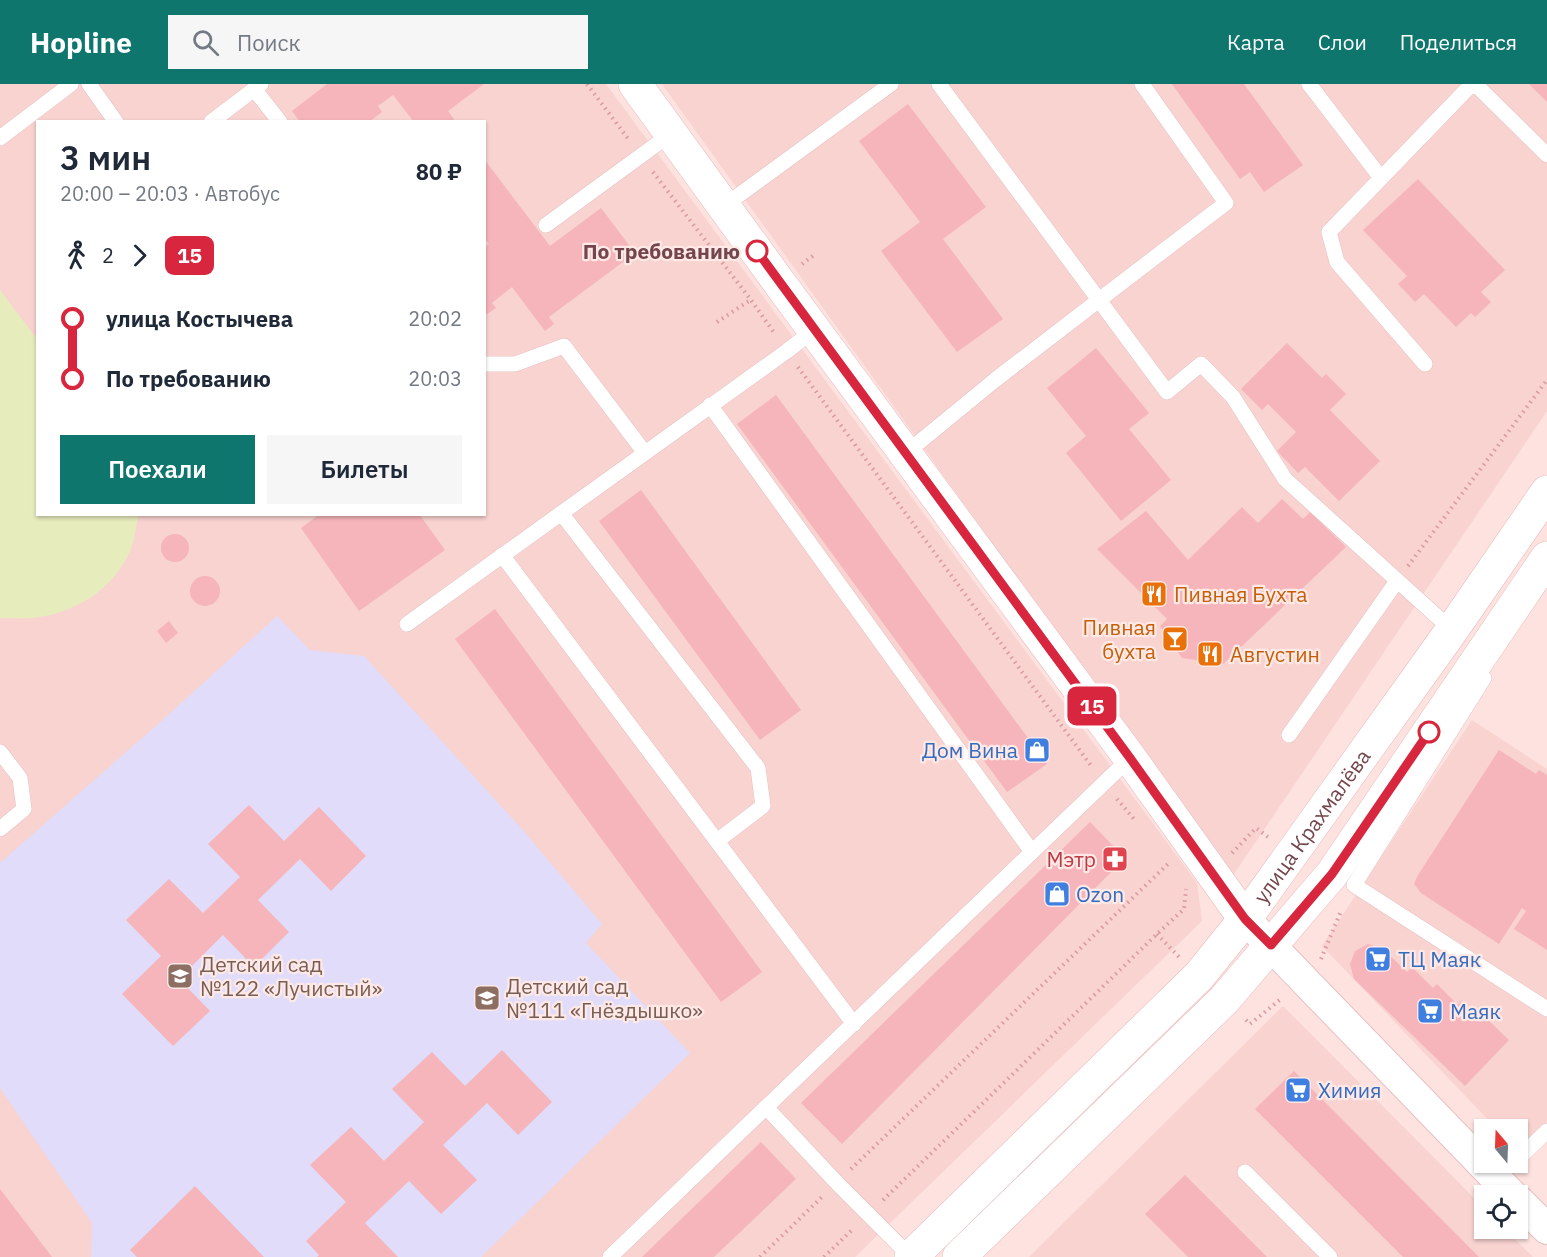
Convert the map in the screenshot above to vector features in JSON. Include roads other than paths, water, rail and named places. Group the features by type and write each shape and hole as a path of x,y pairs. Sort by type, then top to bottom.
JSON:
{"main road":[{"path":"635,84 1130,758 1245,919"},
{"name":"улица Крахмалёва","path":"911,1257 1198,976 1245,919 1452,630 1547,492"},
{"name":"улица Крахмалёва","path":"958,1257 1224,1000 1332,874 1499,642 1547,558"}],"street":[{"path":"1245,919 1510,1174"},
{"path":"1528,1210 1547,1229"}],"lane":[{"path":"0,138 71,84"},
{"path":"89,84 115,120"},
{"path":"724,206 891,84"},
{"path":"939,84 1167,392 1201,364 1233,397 1285,480 1452,630"},
{"path":"906,453 995,380 1226,203 1142,84"},
{"path":"1309,84 1381,178"},
{"path":"1425,364 1336,262 1329,232 1474,84 1547,155"},
{"path":"213,120 258,86 279,120"},
{"path":"546,225 672,133"},
{"path":"407,624 814,330"},
{"path":"486,364 515,364 564,346 645,453"},
{"path":"710,405 1032,852"},
{"path":"561,513 758,768 763,806 717,841"},
{"path":"502,555 854,1024"},
{"path":"1289,735 1397,581"},
{"path":"1491,668 1354,885 1547,1009"},
{"path":"0,752 20,778 24,809 0,829"},
{"path":"610,1257 1130,758"},
{"path":"766,1107 911,1257"},
{"path":"1510,1174 1547,1131"},
{"path":"1245,1172 1330,1257"}],"place":[{"name":"По требованию","path":"757,251"},
{"name":"Пивная Бухта","path":"1154,594"},
{"name":"Пивная бухта","path":"1175,639"},
{"name":"Августин","path":"1210,654"},
{"name":"Дом Вина","path":"1037,750"},
{"name":"Мэтр","path":"1115,859"},
{"name":"Ozon","path":"1057,894"},
{"name":"ТЦ Маяк","path":"1378,959"},
{"name":"Детский сад №122 «Лучистый»","path":"180,976"},
{"name":"Детский сад №111 «Гнёздышко»","path":"487,998"},
{"name":"Маяк","path":"1430,1011"},
{"name":"Химия","path":"1298,1090"}]}
